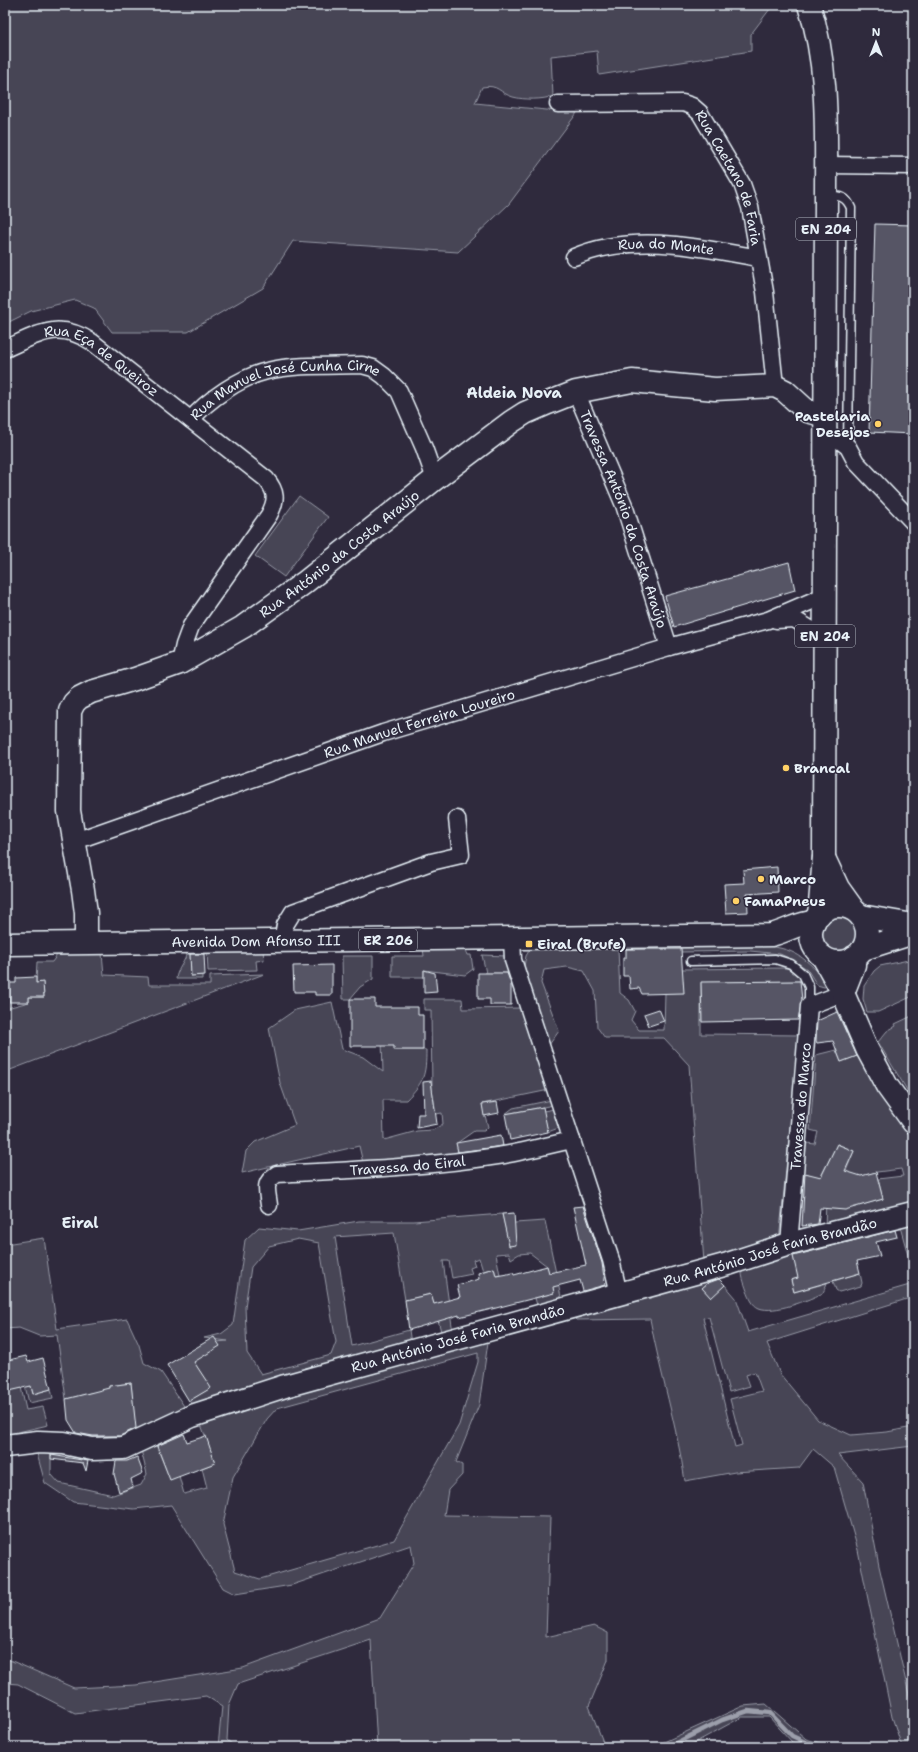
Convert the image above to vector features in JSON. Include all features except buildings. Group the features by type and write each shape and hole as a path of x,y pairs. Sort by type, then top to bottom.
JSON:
{"main road":[{"name":"EN 204","path":"809,5 819,42 824,91 826,165 826,595 824,857 816,918 811,936 820,953"},
{"name":"Rua António da Costa Araújo","path":"86,942 86,913 69,811 69,722 70,711 74,703 91,692 135,679 180,663 243,627 304,582 434,479 525,413 576,392 632,381 715,389 775,386"},
{"path":"775,386 785,391 807,411 826,424"},
{"name":"EN 204","path":"824,857 838,888 867,928 867,936 859,953"},
{"path":"816,918 824,910 838,906 857,913 913,925"},
{"name":"Avenida Dom Afonso III","path":"5,944 86,942 282,942 512,937 771,935 789,930 816,918"},
{"path":"820,953 839,962 913,933"},
{"name":"Avenida Dom Afonso III","path":"771,935 820,953"},
{"path":"820,953 843,993 867,1049 887,1086 913,1122"},
{"path":"843,993 859,953"},
{"name":"Rua António José Faria Brandão","path":"5,1446 38,1442 64,1443 92,1448 122,1448 192,1416 285,1386 491,1328 728,1264 789,1244 913,1213"}],"street":[{"name":"Rua Caetano de Faria","path":"558,104 683,103 692,106 700,113 742,184 750,207 765,292 775,386"},
{"path":"826,165 913,166"},
{"name":"Rua do Monte","path":"574,257 610,246 662,244 695,246 758,258"},
{"name":"Rua Eça de Queiroz","path":"5,349 51,331 64,330 78,334 92,342 191,420"},
{"name":"Rua Manuel José Cunha Cirne","path":"180,663 184,645 192,626 269,514 276,497 273,488 266,479 191,420 199,411 222,393 251,376 281,368 362,365 373,368 384,376 399,391 424,448 434,479"},
{"name":"Travessa António da Costa Araújo","path":"576,392 624,505 669,647"},
{"path":"826,424 839,440 848,447 856,462 913,522"},
{"path":"825,462 848,447"},
{"name":"Rua Manuel Ferreira Loureiro","path":"75,841 383,733 669,647 768,620 826,595"},
{"name":"Rua Manuel Ferreira Loureiro","path":"768,620 794,619 825,638"},
{"path":"282,942 285,925 293,912 431,862 461,855 457,819"},
{"path":"512,937 514,960 611,1260 619,1294"},
{"path":"809,1006 843,993"},
{"name":"Travessa do Marco","path":"789,1244 809,1006"},
{"name":"Travessa do Eiral","path":"269,1205 267,1183 268,1180 277,1174 362,1170 459,1161 504,1155 572,1140"}],"lane":[{"path":"826,195 842,196 848,201 851,208 848,447"},
{"path":"691,961 775,959 791,964 803,974 809,987 809,1006"}],"shaded area":[{"path":"5,5 773,5 751,34 751,51 599,75 597,51 551,56 553,96 539,99 522,99 508,95 496,88 488,86 482,87 475,103 577,113 509,204 458,252 293,241 263,288 188,332 112,332 94,308 75,300 31,311 5,324"},
{"path":"299,496 328,517 284,577 255,556"},
{"path":"839,913 849,916 855,922 858,932 855,942 849,948 839,951 829,948 823,942 820,932 823,922 829,916"},
{"path":"681,946 771,946 799,956 813,967 830,985 824,987 817,985 807,969 780,954 750,951 681,952"},
{"path":"423,948 465,948 468,955 471,955 473,969 465,975 424,970 424,977 392,977 392,956 424,956"},
{"path":"530,949 618,949 620,993 629,1000 635,1011 631,1020 639,1030 664,1030 665,993 682,969 787,968 798,974 801,981 701,983 701,1034 799,1035 779,1241 704,1262 689,1065 664,1038 605,1038 597,1027 595,991 584,971 567,967 544,970 541,983 559,1031 549,1045 524,966 526,956"},
{"path":"263,950 264,960 256,961 257,970 208,971 207,951"},
{"path":"187,951 190,951 191,976 202,975 202,979 176,979"},
{"path":"102,953 104,975 148,977 149,985 210,985 210,976 264,974 5,1072 5,965 7,1008 29,1002 29,997 44,997 43,983 36,983 37,962 52,962 57,955"},
{"path":"482,955 506,956 511,973 486,973"},
{"path":"342,956 373,956 373,979 360,987 350,999 343,999"},
{"path":"913,959 913,996 878,1012 867,1012 863,999 864,986 874,971 880,966"},
{"path":"424,999 462,999 463,1009 522,1008 549,1090 482,1104 488,1127 484,1131 474,1131 457,1143 458,1155 363,1163 359,1146 242,1173 246,1151 255,1142 295,1125 280,1083 269,1028 295,1010 332,1002 342,1049 363,1057 383,1072 382,1040 395,1040 395,1050 426,1050 423,1078 412,1094 406,1100 383,1100 384,1140 417,1131 433,1130 443,1124 442,1113 436,1114 432,1089 431,1010 424,1010"},
{"path":"912,1016 913,1100 878,1042 887,1031 896,1026 895,1024"},
{"path":"836,1050 841,1062 857,1056 878,1089 913,1134 913,1205 825,1229 826,1199 858,1206 883,1199 878,1179 903,1176 901,1169 877,1172 855,1178 846,1171 854,1151 837,1144 820,1178 805,1173 799,1197 799,1178 807,1143 815,1144 818,1132 810,1130 816,1055"},
{"path":"552,1100 554,1105 505,1114 513,1108"},
{"path":"555,1109 561,1127 548,1132 543,1111"},
{"path":"502,1214 506,1231 515,1223 545,1221 562,1302 538,1309 535,1298 554,1293 547,1266 530,1253 519,1254 511,1259 509,1253 496,1254 500,1275 496,1276 494,1268 483,1271 479,1258 473,1260 475,1266 470,1268 472,1274 452,1278 449,1261 443,1261 453,1333 442,1335 431,1294 405,1300 394,1233 335,1237 352,1346 409,1330 411,1344 197,1408 189,1401 210,1388 194,1362 204,1343 228,1341 204,1338 221,1334 233,1325 245,1240 259,1227 298,1231 359,1221 414,1221","holes":["298,1239 319,1243 336,1342 331,1355 261,1374 247,1353 245,1307 251,1267 269,1246"]},
{"path":"913,1220 913,1273 899,1223"},
{"path":"44,1238 57,1329 127,1319 139,1345 144,1363 161,1372 188,1412 136,1434 131,1383 109,1386 109,1393 90,1393 66,1399 57,1335 39,1336 19,1328 5,1329 5,1244"},
{"path":"792,1252 796,1267 822,1271 791,1280 794,1292 827,1283 823,1293 782,1308 765,1309 757,1307 747,1291 742,1276 742,1266"},
{"path":"860,1273 862,1283 861,1286 839,1292 836,1290 833,1281"},
{"path":"716,1275 702,1288 711,1297 725,1285 736,1298 748,1332 913,1284 913,1297 767,1343 780,1374 818,1420 851,1435 887,1432 913,1427 913,1446 838,1455 863,1482 879,1566 913,1712 913,1747 902,1747 892,1717 858,1550 834,1467 813,1449 799,1468 735,1472 685,1481 678,1440 650,1319 576,1320 570,1314","holes":["709,1317 729,1392 750,1386 746,1375 755,1372 762,1391 730,1399 742,1445 735,1447 703,1318"]},
{"path":"489,1335 479,1405 456,1462 462,1465 462,1475 448,1490 444,1515 550,1517 546,1637 594,1626 608,1633 608,1660 589,1706 605,1747 575,1747 566,1743 548,1747 377,1747 371,1640 238,1684 229,1705 227,1740 235,1747 218,1747 222,1706 206,1696 75,1713 18,1684 5,1683 5,1658 74,1688 136,1685 243,1668 380,1618 414,1563 411,1545 292,1585 235,1594 223,1588 171,1505 134,1509 73,1502 45,1483 36,1450 51,1448 51,1474 59,1483 113,1495 141,1485 147,1474 140,1446 154,1440 170,1479 179,1476 184,1494 207,1488 202,1468 215,1463 199,1419","holes":["478,1353 478,1362 459,1425 394,1540 260,1579 235,1571 223,1524 233,1477 267,1419 277,1408"]},
{"path":"28,1375 33,1394 51,1389 53,1398 29,1403 23,1377"},
{"path":"19,1378 26,1410 43,1407 48,1425 5,1435 5,1392 15,1389"},
{"path":"766,1704 806,1739 833,1747 802,1747 793,1743 769,1717 742,1717 687,1747 653,1747 743,1706"}],"waterway":[{"path":"668,1747 722,1720 748,1711 770,1713 792,1736 816,1747"}],"place":[{"name":"Pastelaria Desejos","path":"878,424"},
{"name":"Brancal","path":"786,768"},
{"name":"Marco","path":"761,879"},
{"name":"FamaPneus","path":"736,901"},
{"name":"Eiral (Brufe)","path":"529,944"}],"district":[{"name":"Aldeia Nova","path":"514,393"},
{"name":"Eiral","path":"80,1223"}]}
